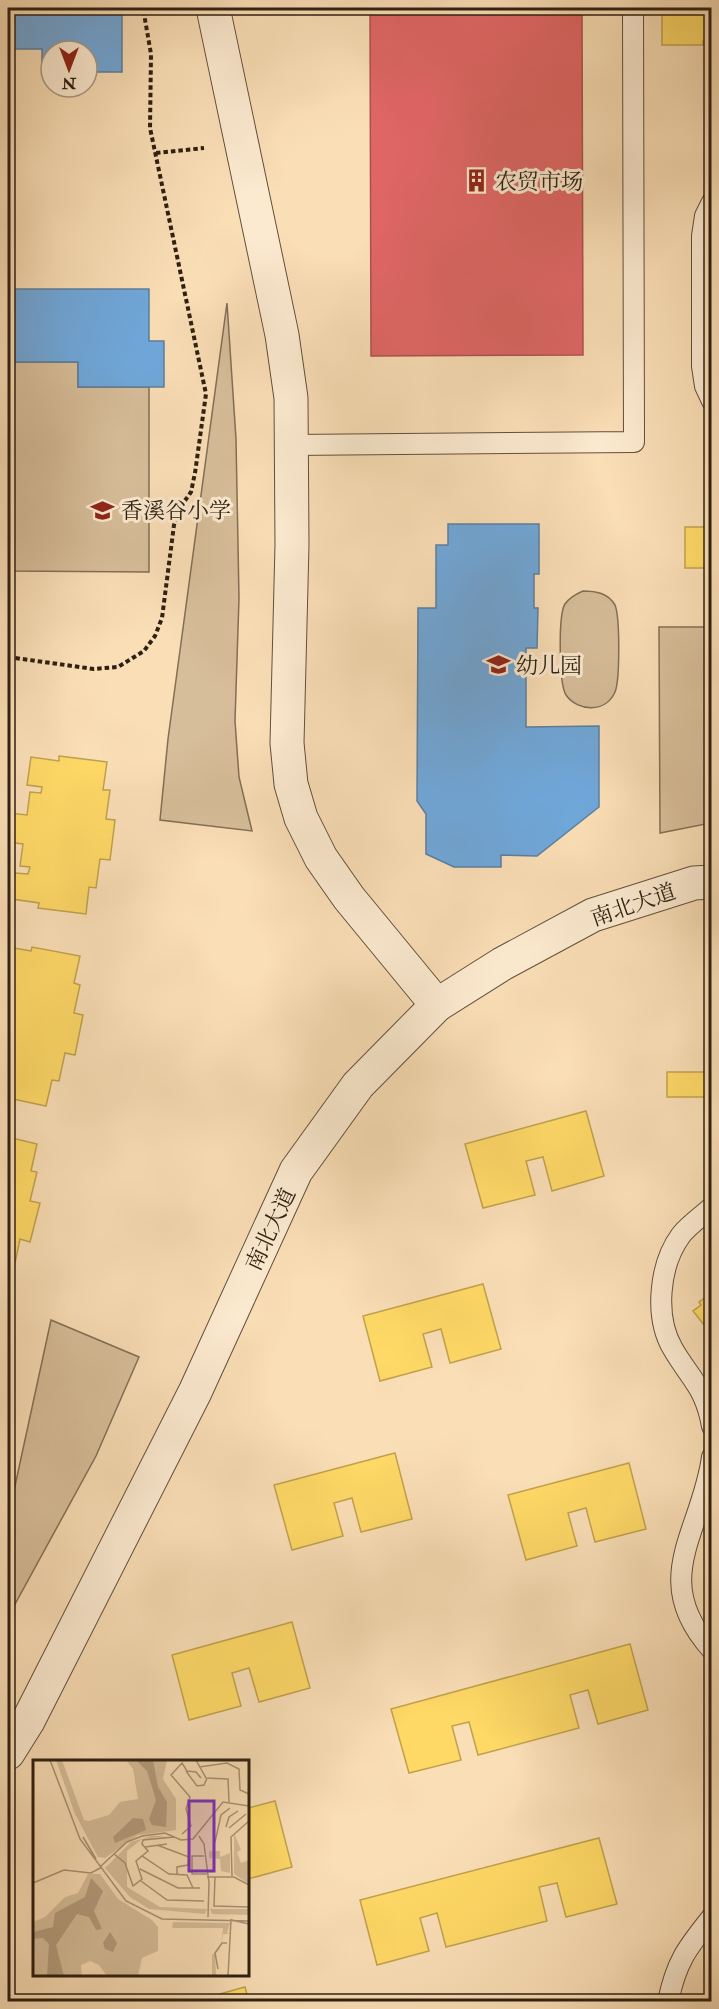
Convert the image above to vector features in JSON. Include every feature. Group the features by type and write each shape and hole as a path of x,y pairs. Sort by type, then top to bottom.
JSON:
{"street":[{"path":"213,8 282,335 291,398 287,743 291,784 301,818 321,858 349,898 437,1005"},
{"name":"南北大道","path":"8,1753 28,1721 195,1392 296,1171 358,1084 437,1005 502,964 593,915 694,884 711,882"}],"lane":[{"path":"292,445 634,442 633,8"},
{"path":"711,202 705,216 702,236 702,366 705,386 711,402"},
{"path":"711,1207 681,1235 665,1276 661,1307 672,1348 704,1394 711,1426"},
{"path":"711,1457 706,1486 688,1536 680,1577 686,1611 693,1628 711,1650"},
{"path":"668,2001 680,1960 691,1940 711,1917"}],"path":[{"path":"8,657 94,669 118,667 144,651 155,636 162,618 174,525 179,509 191,492 206,394 150,128 151,54 143,8"},
{"path":"156,153 240,144"}],"shaded area":[{"path":"227,303 236,439 239,598 235,721 239,777 252,831 160,820 168,739"},
{"path":"8,362 78,362 78,387 149,387 149,572 8,571"},
{"path":"583,591 605,595 615,605 619,635 619,662 615,692 605,704 592,708 577,705 571,701 566,695 562,678 560,635 563,611 569,599"},
{"path":"659,627 712,627 711,823 660,833"},
{"path":"51,1320 139,1357 96,1456 8,1617 8,1518"}],"building: Homes":[{"path":"662,8 712,8 712,58 709,58 709,41 703,41 703,45 662,45"},
{"path":"685,527 712,527 712,568 685,568"},
{"path":"59,756 107,762 103,790 110,790 106,819 115,820 110,860 100,859 96,888 89,887 86,914 38,908 39,903 12,899 15,873 28,874 30,867 20,866 23,844 8,842 9,813 27,815 30,792 41,793 42,787 27,785 31,757 59,761"},
{"path":"8,947 31,951 32,947 80,956 74,983 80,985 74,1013 83,1015 75,1055 65,1053 59,1081 52,1080 46,1106 8,1098 8,982 11,983 12,976 8,975"},
{"path":"667,1072 712,1072 712,1097 667,1097"},
{"path":"586,1111 604,1176 552,1191 543,1157 526,1161 535,1195 483,1208 465,1144"},
{"path":"8,1137 37,1144 31,1171 37,1172 30,1201 40,1203 30,1242 20,1239 14,1268 8,1267"},
{"path":"483,1284 501,1349 450,1363 441,1329 423,1334 432,1367 380,1381 363,1316"},
{"path":"712,1293 712,1335 693,1311 701,1305 699,1302"},
{"path":"395,1453 412,1519 361,1532 352,1498 334,1503 343,1536 292,1550 274,1485"},
{"path":"629,1463 646,1529 595,1542 586,1508 568,1513 577,1546 526,1560 508,1495"},
{"path":"292,1622 310,1688 259,1702 249,1668 232,1673 241,1706 189,1720 172,1655"},
{"path":"630,1644 648,1710 598,1724 588,1690 570,1695 579,1728 478,1755 469,1722 452,1726 461,1760 409,1773 391,1709"},
{"path":"275,1801 292,1867 249,1879 249,1808"},
{"path":"599,1838 617,1904 566,1917 557,1883 539,1887 547,1921 446,1947 437,1913 420,1918 429,1951 377,1965 360,1900"},
{"path":"245,1987 249,2002 191,2002"}],"building: Shops":[{"name":"农贸市场","path":"370,8 582,8 583,355 371,356"}],"building: Schools":[{"path":"8,8 122,8 122,72 99,72 99,39 39,39 39,49 8,49"},
{"path":"8,289 149,289 149,341 164,341 164,387 78,387 78,362 8,362"},
{"path":"448,524 539,524 539,574 534,574 534,608 538,608 537,648 526,648 526,727 599,726 599,807 537,856 501,855 501,867 454,867 426,854 426,814 417,801 418,608 436,608 436,545 448,545"}],"place":[{"name":"农贸市场","path":"477,181"},
{"name":"香溪谷小学","path":"103,510"},
{"name":"幼儿园","path":"498,665"}]}
